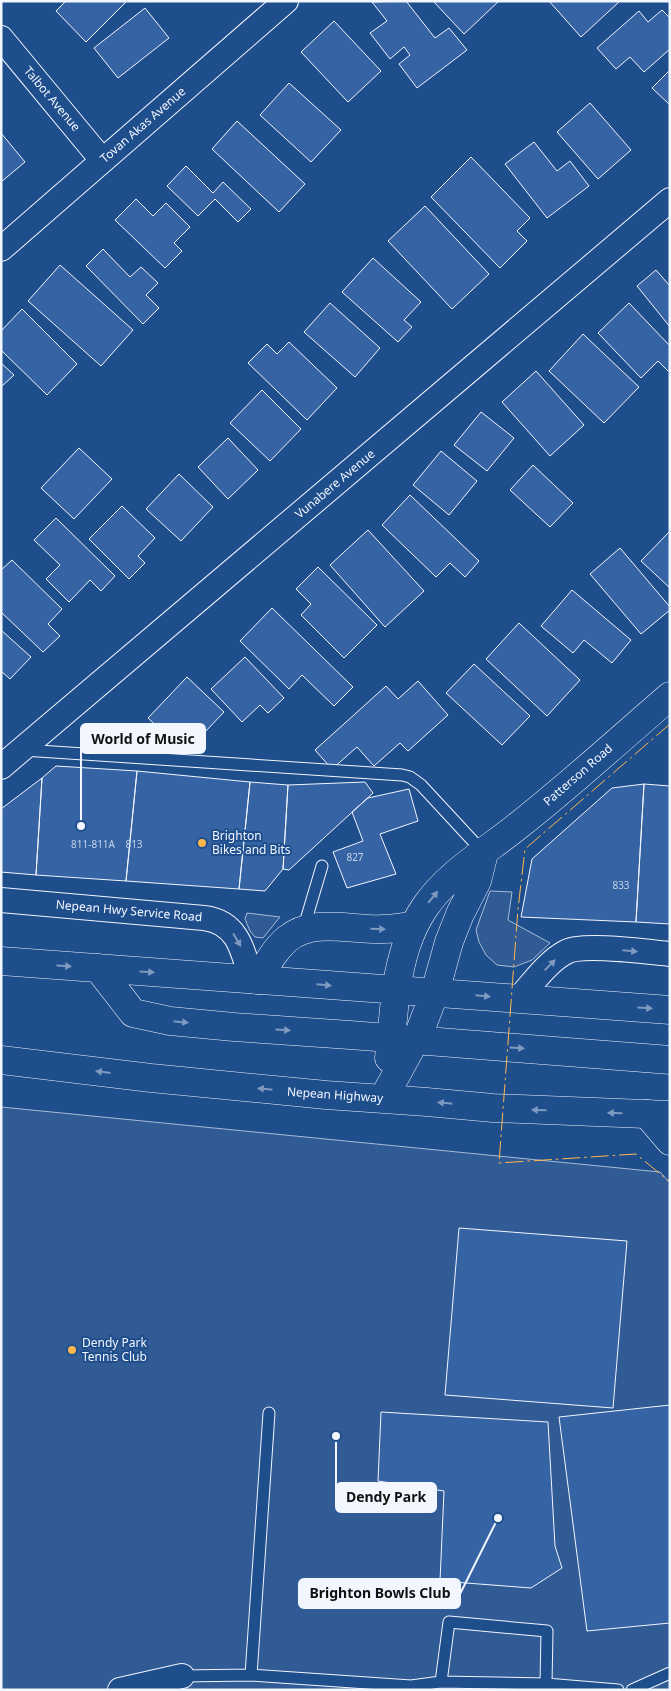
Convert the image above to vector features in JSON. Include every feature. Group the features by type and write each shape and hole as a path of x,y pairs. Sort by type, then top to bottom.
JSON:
{"main road":[{"name":"Patterson Road","path":"404,1039 396,989 404,951 414,925 429,902 444,884 521,824 670,696"},
{"path":"383,1099 404,1039 435,992 449,942 460,914 477,881 484,853"},
{"path":"255,979 282,944 291,936 302,931 331,926 384,929 414,925"},
{"path":"1,961 670,1010"},
{"path":"98,968 133,1013 170,1021 670,1060"},
{"name":"Nepean Highway","path":"1,1060 180,1081 326,1095 493,1108 658,1114"},
{"path":"658,1114 670,1141"}],"street":[{"name":"Tovan Akas Avenue","path":"1,249 286,1"},
{"name":"Talbot Avenue","path":"1,38 102,160"},
{"name":"Vunabere Avenue","path":"1,767 670,200"},
{"name":"Nepean Hwy Service Road","path":"1,900 216,920 223,923 236,936 255,979"},
{"path":"1,946 29,964"},
{"path":"519,998 554,960 570,950 589,948 670,954"},
{"path":"120,1690 182,1676"}],"lane":[{"path":"22,750 402,775 410,777 421,785 484,853"},
{"path":"302,931 322,866"},
{"path":"251,1675 269,1413"},
{"path":"441,1682 449,1622 547,1631 546,1684"},
{"path":"632,1690 670,1673"},
{"path":"182,1676 251,1675 411,1686 441,1682 546,1684 618,1690"}],"shaded area":[{"path":"490,891 512,892 508,920 550,943 532,960 514,967 497,965 486,955 479,942 476,930"},
{"path":"247,913 280,917 263,938 255,937 250,931 245,919"},
{"path":"1,1107 660,1172 670,1183 670,1690 1,1690"}],"building":[{"path":"66,1 127,1 86,42 56,11"},
{"path":"406,1 435,38 449,28 467,50 417,88 399,64 410,55 404,47 390,59 370,33 387,21 372,2"},
{"path":"433,1 499,1 464,34"},
{"path":"549,1 620,1 581,37"},
{"path":"145,8 169,38 118,78 94,48"},
{"path":"662,10 670,18 670,49 644,72 630,57 616,69 597,48 639,11 648,22"},
{"path":"334,21 381,71 348,102 301,52"},
{"path":"670,70 670,105 652,88"},
{"path":"289,83 341,130 311,162 260,115"},
{"path":"590,103 631,150 598,179 557,132"},
{"path":"237,121 305,184 279,212 212,149"},
{"path":"1,133 25,162 1,182"},
{"path":"534,142 557,171 570,161 589,186 547,218 505,164"},
{"path":"471,157 530,218 517,231 527,241 500,268 431,197"},
{"path":"186,166 213,193 223,182 251,209 238,222 215,199 198,216 167,186"},
{"path":"136,199 153,216 166,203 190,227 174,243 182,251 165,268 115,220"},
{"path":"425,206 489,274 452,309 388,241"},
{"path":"103,249 130,277 141,267 158,283 146,295 159,308 143,324 86,266"},
{"path":"373,258 421,302 404,320 412,327 398,342 342,292"},
{"path":"60,265 133,330 101,366 28,301"},
{"path":"656,270 670,285 670,327 637,286"},
{"path":"330,303 380,348 355,377 304,332"},
{"path":"629,303 670,346 670,370 668,371 658,361 641,378 598,333"},
{"path":"22,309 77,364 47,395 1,350 1,331"},
{"path":"583,334 639,387 604,423 549,371"},
{"path":"289,342 337,388 307,420 248,363 267,344 277,354"},
{"path":"1,363 14,375 1,387"},
{"path":"536,371 584,425 550,456 502,402"},
{"path":"262,390 301,429 270,461 230,423"},
{"path":"481,412 514,438 487,471 454,445"},
{"path":"228,438 258,470 228,499 198,467"},
{"path":"79,448 112,479 74,519 41,488"},
{"path":"441,451 477,481 449,515 413,485"},
{"path":"533,465 573,503 550,527 510,490"},
{"path":"179,474 213,507 181,541 146,509"},
{"path":"410,495 479,561 465,577 450,563 436,577 382,525"},
{"path":"122,506 155,538 138,556 145,563 129,579 89,539"},
{"path":"56,518 115,576 101,591 90,580 69,602 46,579 60,565 34,540"},
{"path":"368,530 424,591 385,627 330,565"},
{"path":"670,531 670,588 641,561"},
{"path":"620,548 670,607 670,610 641,634 590,574"},
{"path":"12,560 62,609 48,624 60,636 43,652 1,612 1,570"},
{"path":"318,567 377,625 344,658 301,615 311,604 296,589"},
{"path":"572,590 631,640 612,663 584,640 573,653 541,626"},
{"path":"272,608 353,687 334,706 302,675 289,689 240,641"},
{"path":"519,623 580,680 547,716 486,659"},
{"path":"1,630 31,657 10,679 1,671"},
{"path":"245,657 284,698 268,713 260,705 242,722 211,689"},
{"path":"474,664 530,716 502,745 446,693"},
{"path":"187,677 224,712 185,753 148,718"},
{"path":"418,681 448,715 408,751 400,743 374,766 357,747 332,769 315,750 386,686 398,699"},
{"path":"56,766 137,771 126,881 36,875 42,778"},
{"path":"137,771 250,782 239,889 126,881"},
{"path":"42,778 36,875 1,872 1,809"},
{"path":"250,782 288,785 283,869 265,891 239,889"},
{"path":"365,782 373,793 289,870 283,869 288,785"},
{"path":"644,784 670,786 670,924 636,922"},
{"path":"644,784 636,922 521,917 532,859 612,788"},
{"path":"409,789 418,821 380,834 396,874 347,888 333,852 363,841 352,812 368,798"},
{"path":"459,1228 627,1241 613,1408 445,1395"},
{"path":"670,1405 670,1623 587,1631 559,1417"},
{"path":"381,1412 548,1422 555,1546 562,1568 531,1588 440,1581 444,1491 378,1481"}],"power":[{"path":"670,724 525,849 518,909 499,1163 636,1154 670,1182"}],"place":[{"name":"World of Music","path":"81,826"},
{"name":"Brighton Bikes and Bits","path":"202,843"},
{"name":"Dendy Park Tennis Club","path":"72,1350"},
{"name":"Dendy Park","path":"336,1436"},
{"name":"Brighton Bowls Club","path":"498,1518"}]}
